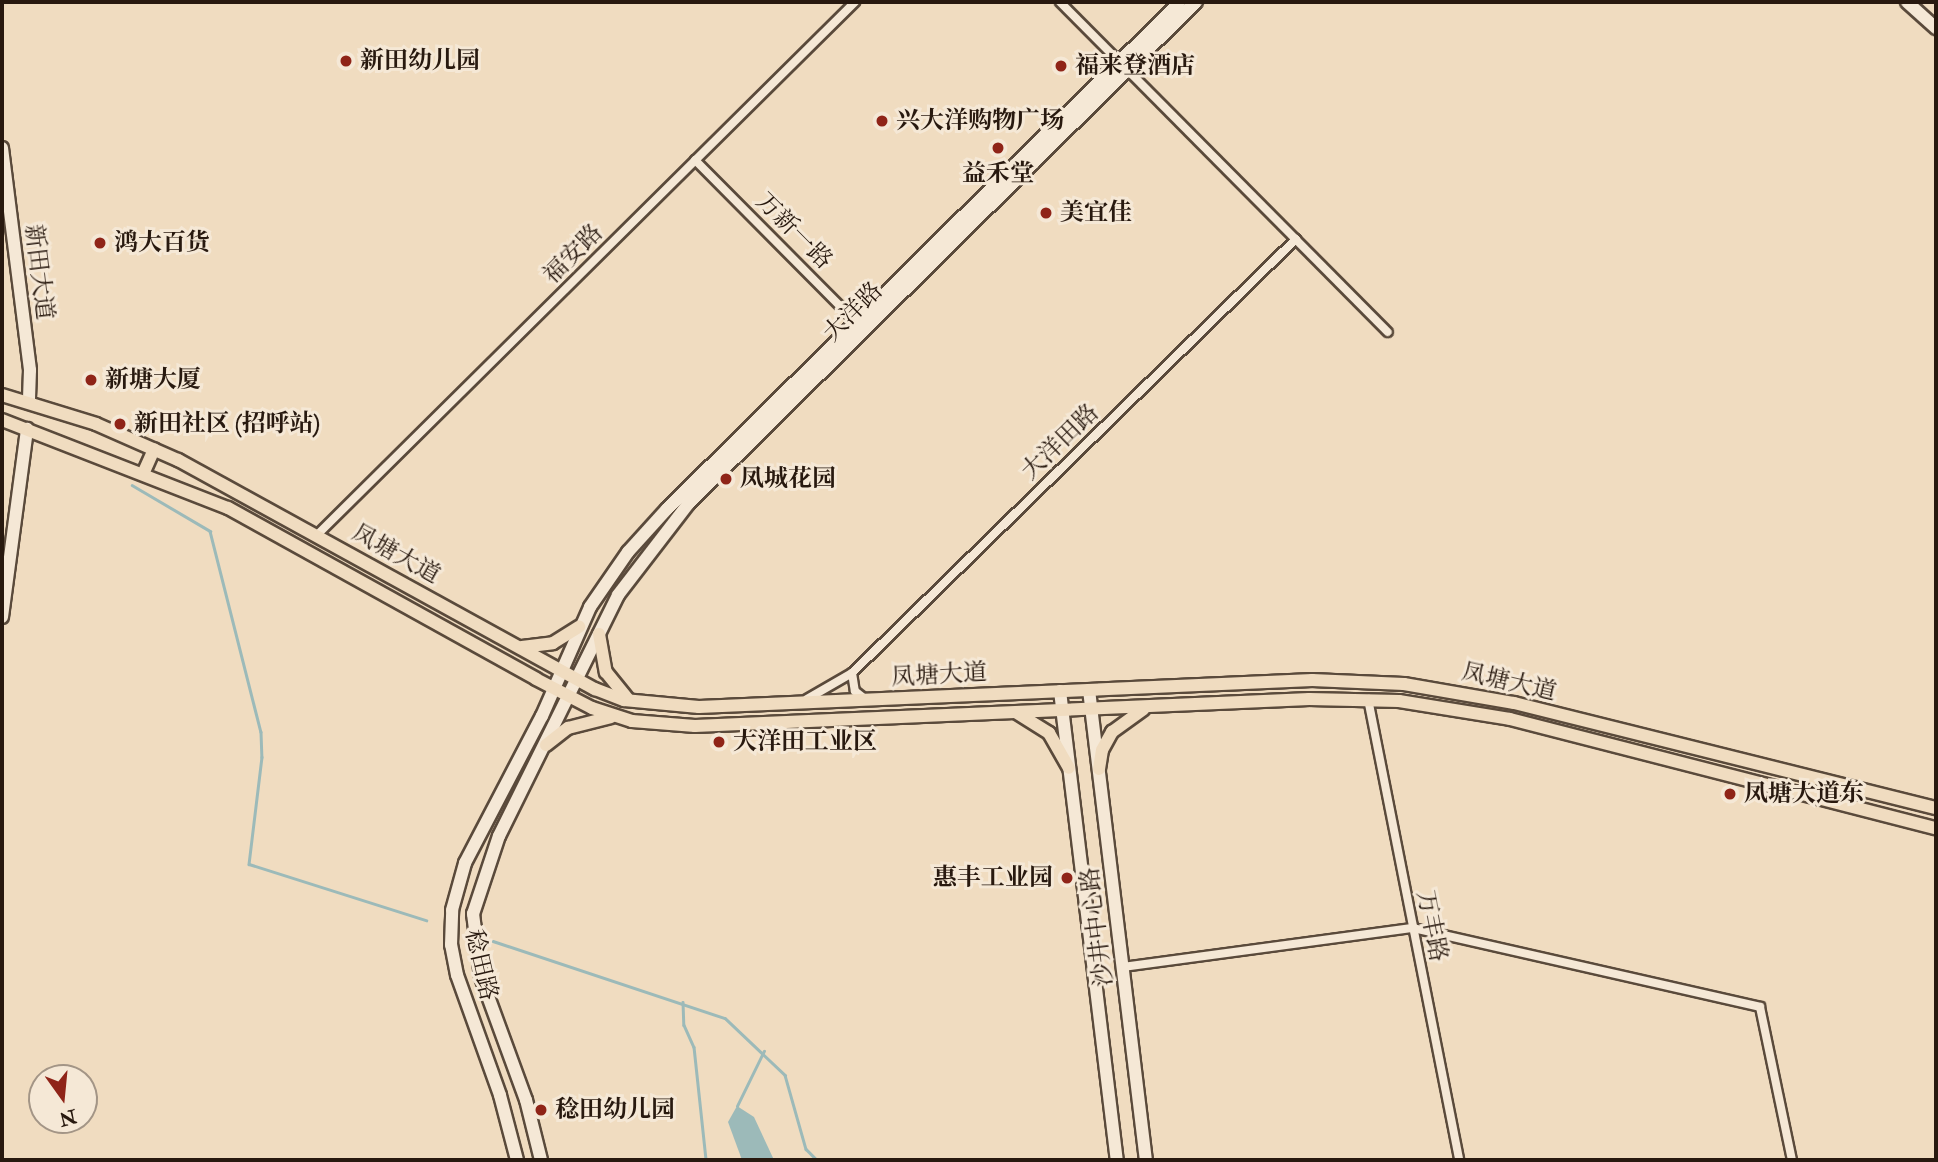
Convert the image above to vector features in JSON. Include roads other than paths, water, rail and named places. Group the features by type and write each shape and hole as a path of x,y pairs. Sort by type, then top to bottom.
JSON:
{"main road":[{"name":"凤塘大道","path":"6,394 154,449 318,534 578,680 636,703 684,707 1323,680 1422,686 1514,703 1936,808"},
{"name":"凤塘大道","path":"2,420 143,474 254,521 570,697 617,717 680,726 1368,699 1492,714 1936,828"},
{"path":"143,474 154,449"},
{"path":"518,647 546,645 579,627"},
{"path":"599,634 599,652 608,676 620,693 636,703"},
{"path":"1099,769 1104,743 1116,727 1137,712 1159,706"},
{"path":"1010,712 1042,727 1059,745 1069,768"},
{"path":"546,745 575,725 617,717"},
{"path":"1910,801 1936,799"},
{"path":"1918,824 1936,834"}],"street":[{"name":"福安路","path":"318,534 855,2"},
{"path":"1060,2 1388,332"},
{"name":"大洋路","path":"1124,65 1180,2"},
{"name":"大洋路","path":"561,671 579,627 606,582 641,537 860,326 1124,65 1196,2"},
{"path":"1907,2 1936,28"},
{"name":"新田大道","path":"2,148 29,357 29,401"},
{"name":"万新一路","path":"695,160 860,326"},
{"name":"大洋田路","path":"795,703 827,690 852,673 1296,239"},
{"name":"大洋路","path":"578,680 626,582 675,518 860,326"},
{"path":"2,617 27,429"},
{"name":"稔田路","path":"517,1160 503,1103 457,975 450,923 464,863 561,671"},
{"path":"852,673 855,691 865,699"},
{"name":"稔田路","path":"541,1160 526,1100 481,977 472,926 487,863 578,680"},
{"name":"沙井中心路","path":"1090,690 1146,1160"},
{"name":"沙井中心路","path":"1060,691 1117,1160"},
{"name":"万丰路","path":"1368,699 1459,1160"},
{"path":"1123,967 1413,928 1760,1007 1792,1160"}],"water":[{"path":"737,1106 754,1117 774,1160 742,1160 728,1122"}],"waterway":[{"path":"132,485 210,531 261,732 262,757 249,864 426,920"},
{"path":"493,941 725,1018 785,1075 806,1149 817,1160"},
{"path":"683,1002 684,1025 694,1047 706,1160"},
{"path":"737,1106 764,1051"}],"place":[{"name":"新田幼儿园","path":"346,61"},
{"name":"福来登酒店","path":"1061,66"},
{"name":"兴大洋购物广场","path":"882,121"},
{"name":"益禾堂","path":"998,148"},
{"name":"美宜佳","path":"1046,213"},
{"name":"鸿大百货","path":"100,243"},
{"name":"新塘大厦","path":"91,380"},
{"name":"新田社区 (招呼站)","path":"120,424"},
{"name":"凤城花园","path":"726,479"},
{"name":"大洋田工业区","path":"719,742"},
{"name":"凤塘大道东","path":"1730,794"},
{"name":"惠丰工业园","path":"1067,878"},
{"name":"稔田幼儿园","path":"541,1110"}]}
